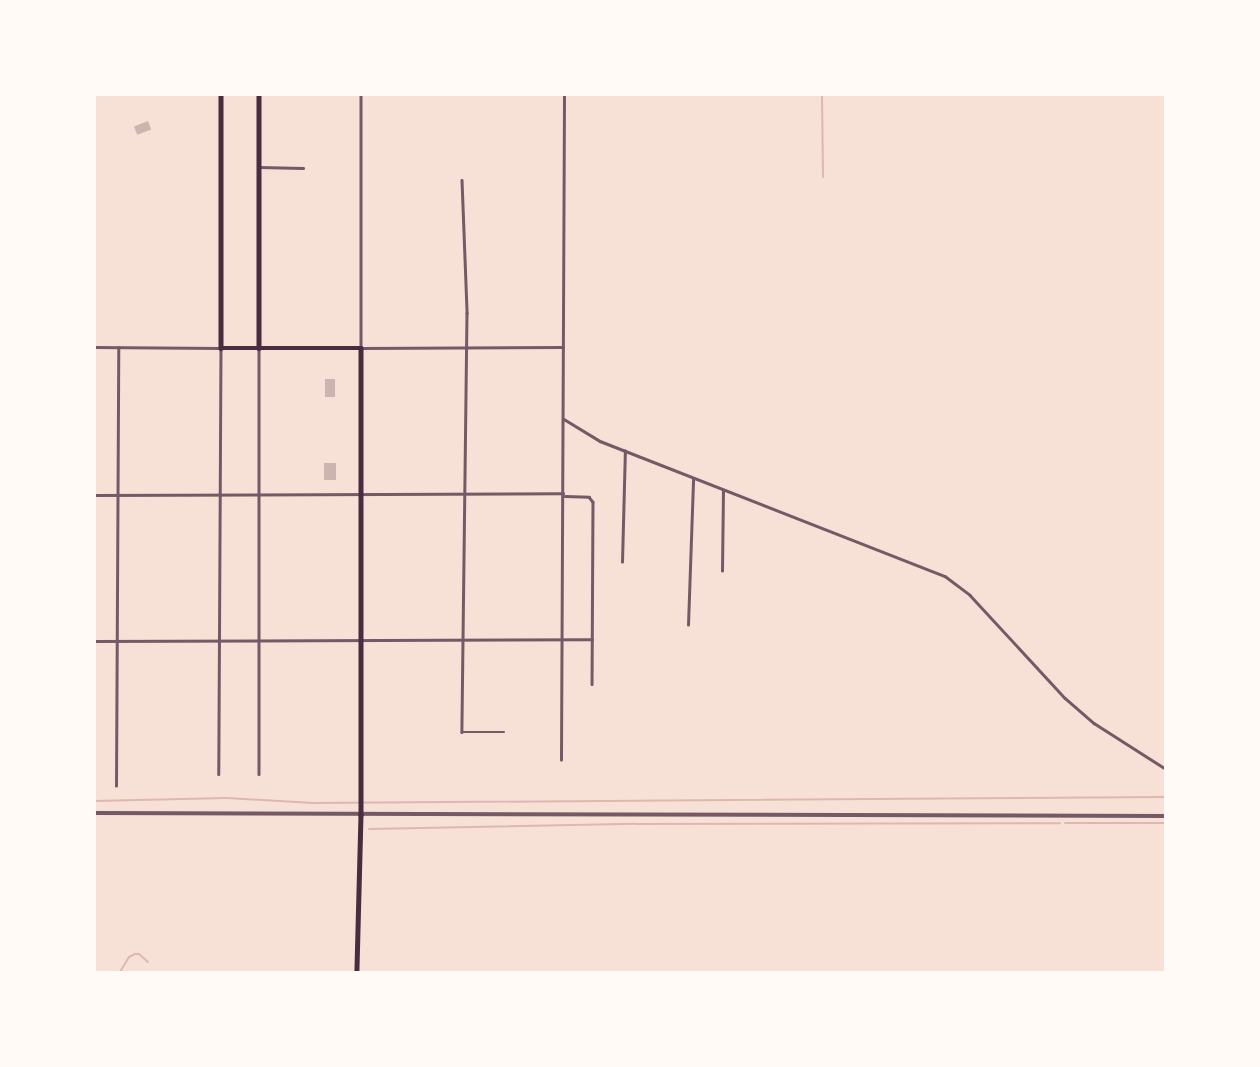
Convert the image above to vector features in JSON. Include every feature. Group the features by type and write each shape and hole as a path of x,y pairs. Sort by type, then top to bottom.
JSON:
{"main road":[{"path":"221,94 221,348 361,348 361,815 357,972"},
{"path":"259,94 259,348"}],"street":[{"path":"360,94 361,348 564,348"},
{"path":"561,760 564,94"},
{"path":"259,167 303,168"},
{"path":"462,180 466,348 462,732 504,733"},
{"path":"94,347 221,348 219,774"},
{"path":"116,786 118,347"},
{"path":"259,348 259,774"},
{"path":"564,419 589,436 625,451 723,491 931,568 956,582 1065,698 1094,723 1166,769"},
{"path":"622,562 625,451"},
{"path":"688,625 693,479"},
{"path":"722,570 723,491"},
{"path":"94,495 464,493 589,497 593,502 592,684"},
{"path":"94,641 592,639"},
{"path":"94,813 1166,816"}],"building":[{"path":"148,121 151,129 137,135 134,126"},
{"path":"325,379 335,379 335,397 325,397"},
{"path":"324,463 336,463 336,480 324,480"}],"waterway":[{"path":"822,94 823,177"},
{"path":"94,801 227,798 313,803 1166,797"},
{"path":"369,829 636,824 1060,823"},
{"path":"1065,823 1166,823"},
{"path":"120,972 129,957 135,954 148,962"}]}
